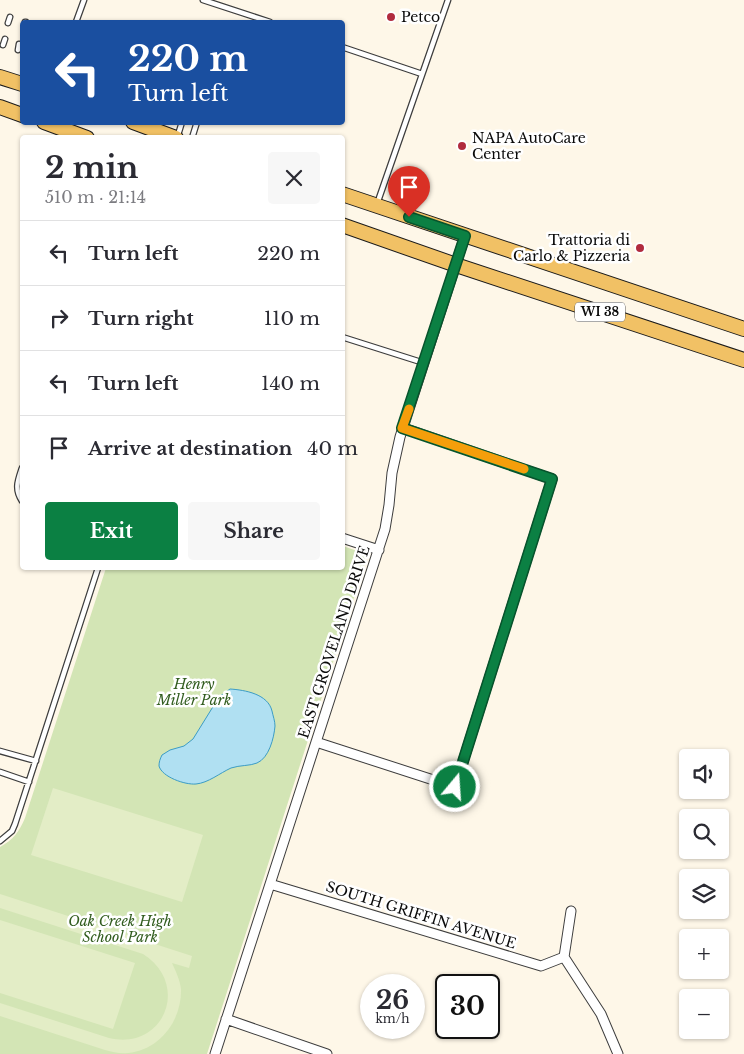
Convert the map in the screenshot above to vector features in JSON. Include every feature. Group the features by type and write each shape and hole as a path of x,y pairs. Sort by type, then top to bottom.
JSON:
{"main road":[{"path":"0,76 20,83"},
{"path":"0,107 20,114"},
{"path":"52,125 79,135"},
{"path":"141,125 168,135"},
{"name":"WI 38","path":"345,195 744,329"},
{"name":"WI 38","path":"345,226 742,359"}],"street":[{"name":"EAST GROVELAND DRIVE","path":"215,1054 385,529 392,473 402,428 465,236"},
{"path":"316,742 455,787 552,479 402,428"},
{"path":"345,539 378,550"},
{"name":"SOUTH GRIFFIN AVENUE","path":"270,884 541,966 564,957"},
{"path":"571,911 564,957 601,1014 618,1054"},
{"path":"226,1019 327,1054"}],"lane":[{"path":"77,20 84,0"},
{"path":"203,0 264,20"},
{"path":"377,206 448,0"},
{"path":"8,23 10,16"},
{"path":"18,50 19,44"},
{"path":"345,48 422,74"},
{"path":"345,338 424,363"},
{"path":"20,476 17,488 20,498"},
{"path":"0,841 12,831 97,570"},
{"path":"0,751 36,761"},
{"path":"0,772 29,782"}],"green space":[{"path":"345,547 363,553 365,563 207,1054 0,1054 0,847 15,835 25,818 105,570 345,570"},
{"path":"53,788 203,835 182,902 31,855"},
{"path":"0,894 192,956 189,968 172,963 181,989 178,1012 167,1032 159,1040 140,1051 119,1053 0,1016 0,1003 109,1038 128,1039 144,1035 157,1025 165,1012 168,997 166,982 158,967 143,954 0,908"},
{"path":"0,920 135,963 113,1029 0,993"}],"water":[{"path":"230,689 255,694 270,705 275,726 272,742 265,757 257,763 231,768 209,780 196,784 180,782 164,774 159,766 162,755 170,750 184,746 193,739 219,697"}],"slow traffic":[{"path":"409,409 402,428 524,469"}],"place":[{"name":"Petco","path":"391,17"},
{"name":"NAPA AutoCare Center","path":"462,146"},
{"name":"Trattoria di Carlo & Pizzeria","path":"640,248"}],"route":[{"path":"409,217 465,236 402,428 552,479 455,787"}],"park label":[{"name":"Henry Miller Park","path":"194,692"},
{"name":"Oak Creek High School Park","path":"120,930"}]}
